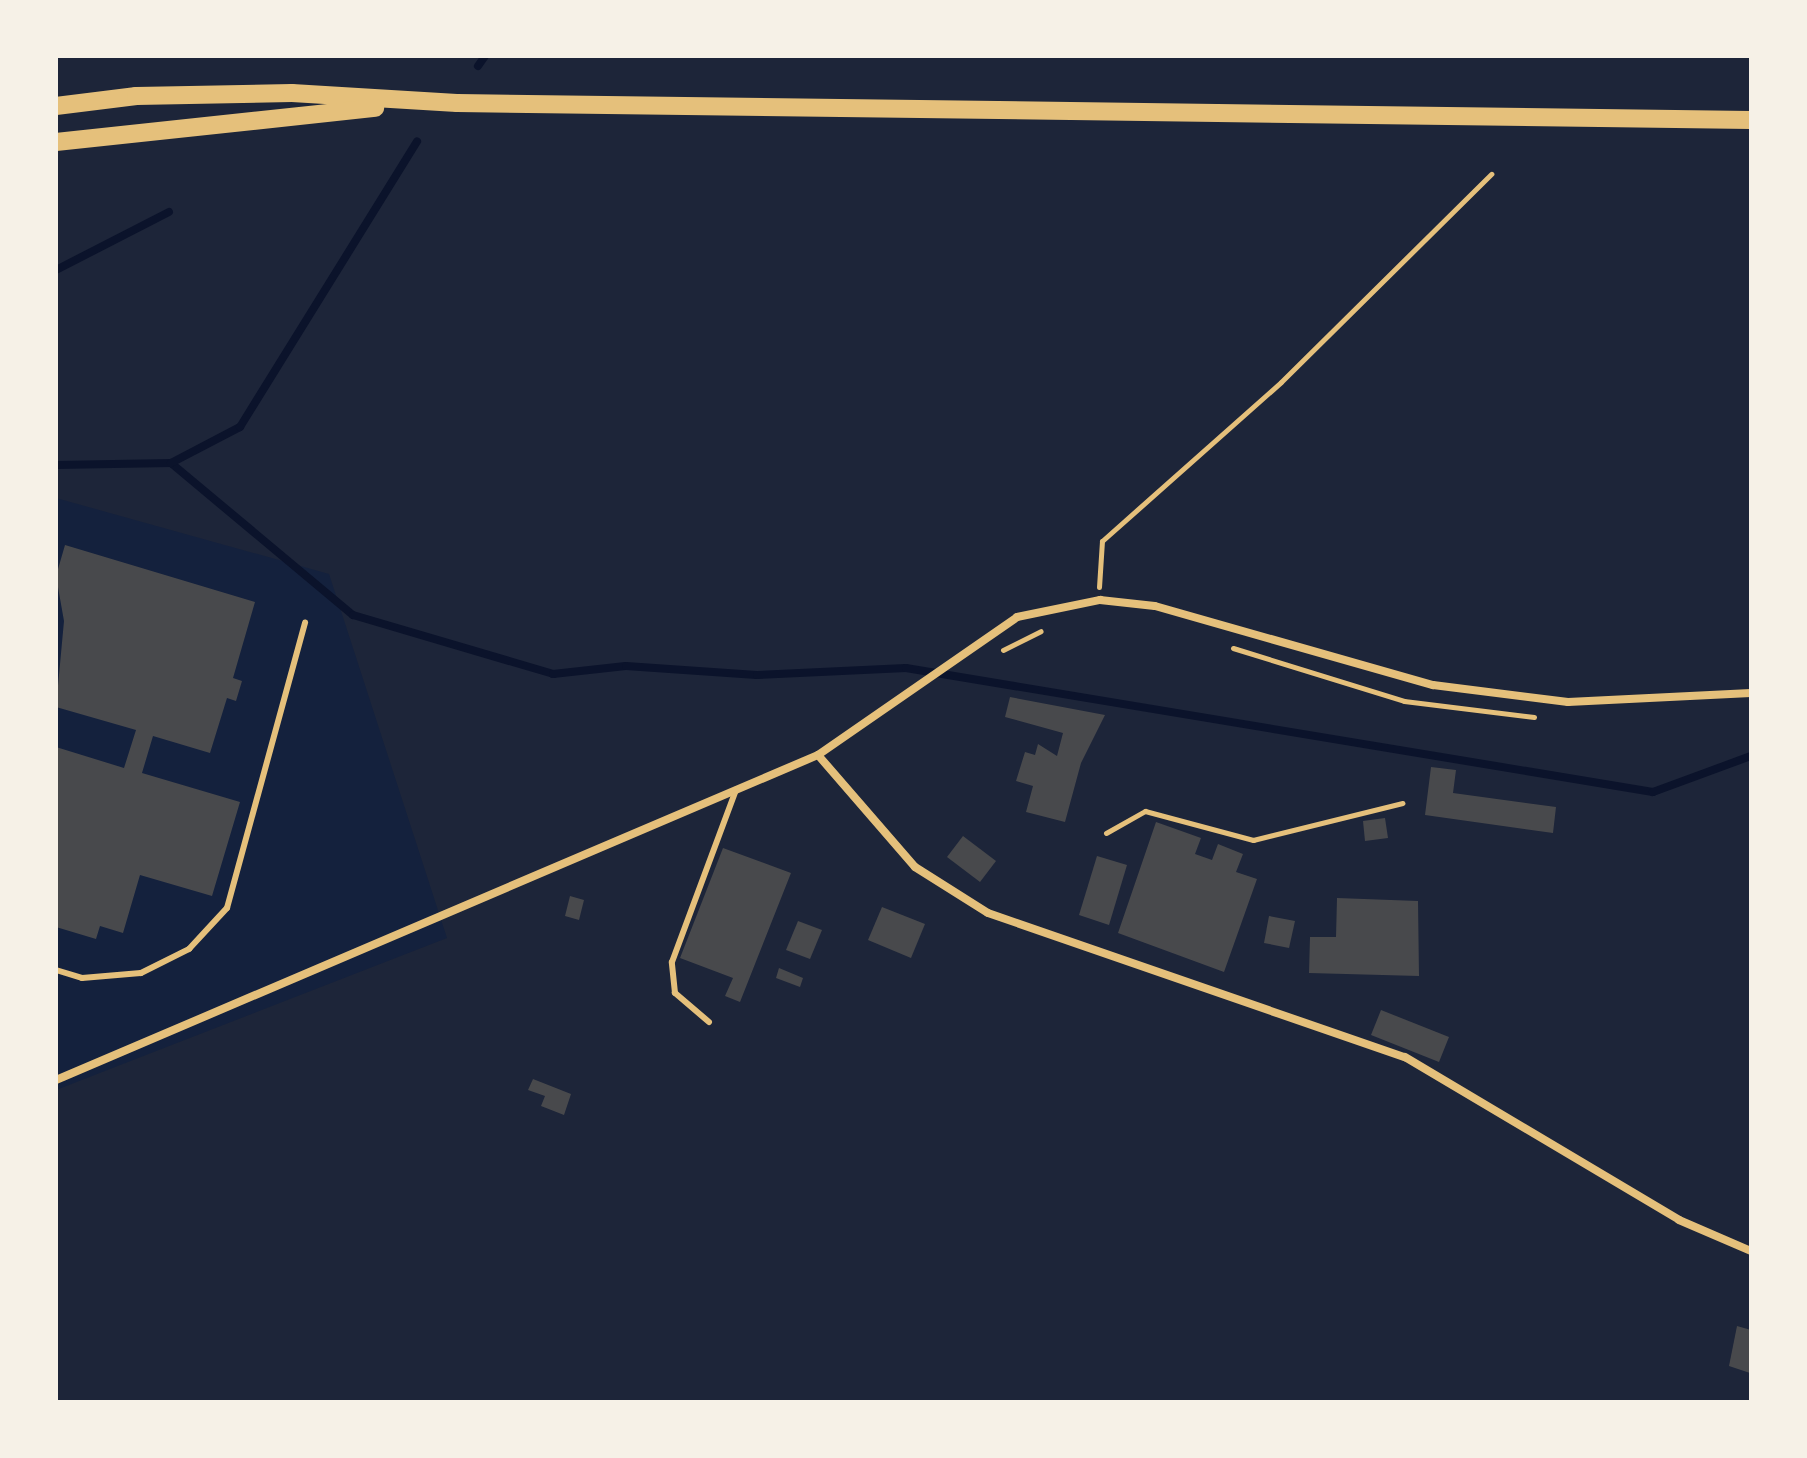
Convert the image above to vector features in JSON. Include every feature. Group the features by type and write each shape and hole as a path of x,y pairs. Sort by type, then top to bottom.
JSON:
{"main road":[{"path":"56,106 136,96 292,93 457,103 1751,120"},
{"path":"56,142 299,112 457,103"}],"street":[{"path":"56,1080 818,755 923,688 958,657 1017,617 1100,600 1155,606 1433,685 1568,702 1751,693"},
{"path":"818,755 915,867 988,913 1405,1057 1679,1220 1751,1251"}],"lane":[{"path":"56,970 82,978 141,973 189,949 227,908 305,622"},
{"path":"709,1022 675,993 672,962 736,790"}],"path":[{"path":"1100,600 1102,541 1281,382 1491,174"},
{"path":"1106,833 1145,811 1253,840 1403,803"}],"shaded area":[{"path":"56,56 1751,56 1751,1402 56,1402 56,1090 447,938 329,574 56,498"}],"building":[{"path":"65,545 255,602 233,678 242,681 236,701 227,698 210,753 153,736 142,773 240,802 212,896 140,875 123,933 100,926 96,939 56,927 56,747 124,768 136,730 56,707 64,621 56,576"},
{"path":"1010,697 1105,715 1081,763 1065,822 1026,812 1033,786 1016,781 1025,752 1035,755 1038,744 1057,756 1063,733 1005,717"},
{"path":"1431,767 1456,770 1453,793 1556,807 1553,833 1425,815"},
{"path":"1385,818 1388,838 1365,841 1363,821"},
{"path":"1156,822 1201,838 1195,854 1212,860 1218,844 1243,854 1236,872 1257,879 1224,972 1118,933"},
{"path":"963,836 996,861 980,882 947,857"},
{"path":"723,848 791,873 740,1002 725,996 733,978 680,958"},
{"path":"1097,856 1127,865 1109,925 1079,915"},
{"path":"570,896 584,900 579,920 565,916"},
{"path":"1337,898 1418,901 1419,976 1309,973 1310,937 1336,937"},
{"path":"882,907 925,924 911,958 868,940"},
{"path":"1269,916 1295,921 1289,948 1264,943"},
{"path":"798,921 822,930 810,959 786,950"},
{"path":"779,968 803,978 800,987 776,978"},
{"path":"1381,1010 1449,1037 1439,1062 1371,1035"},
{"path":"533,1079 571,1094 564,1115 541,1106 545,1096 528,1090"},
{"path":"1737,1326 1751,1330 1750,1373 1729,1366"}],"waterway":[{"path":"478,66 485,56"},
{"path":"56,465 171,463 240,427 417,141"},
{"path":"56,270 169,212"},
{"path":"171,463 353,615 553,674 626,666 757,675 906,668 1653,792 1751,756"}]}
